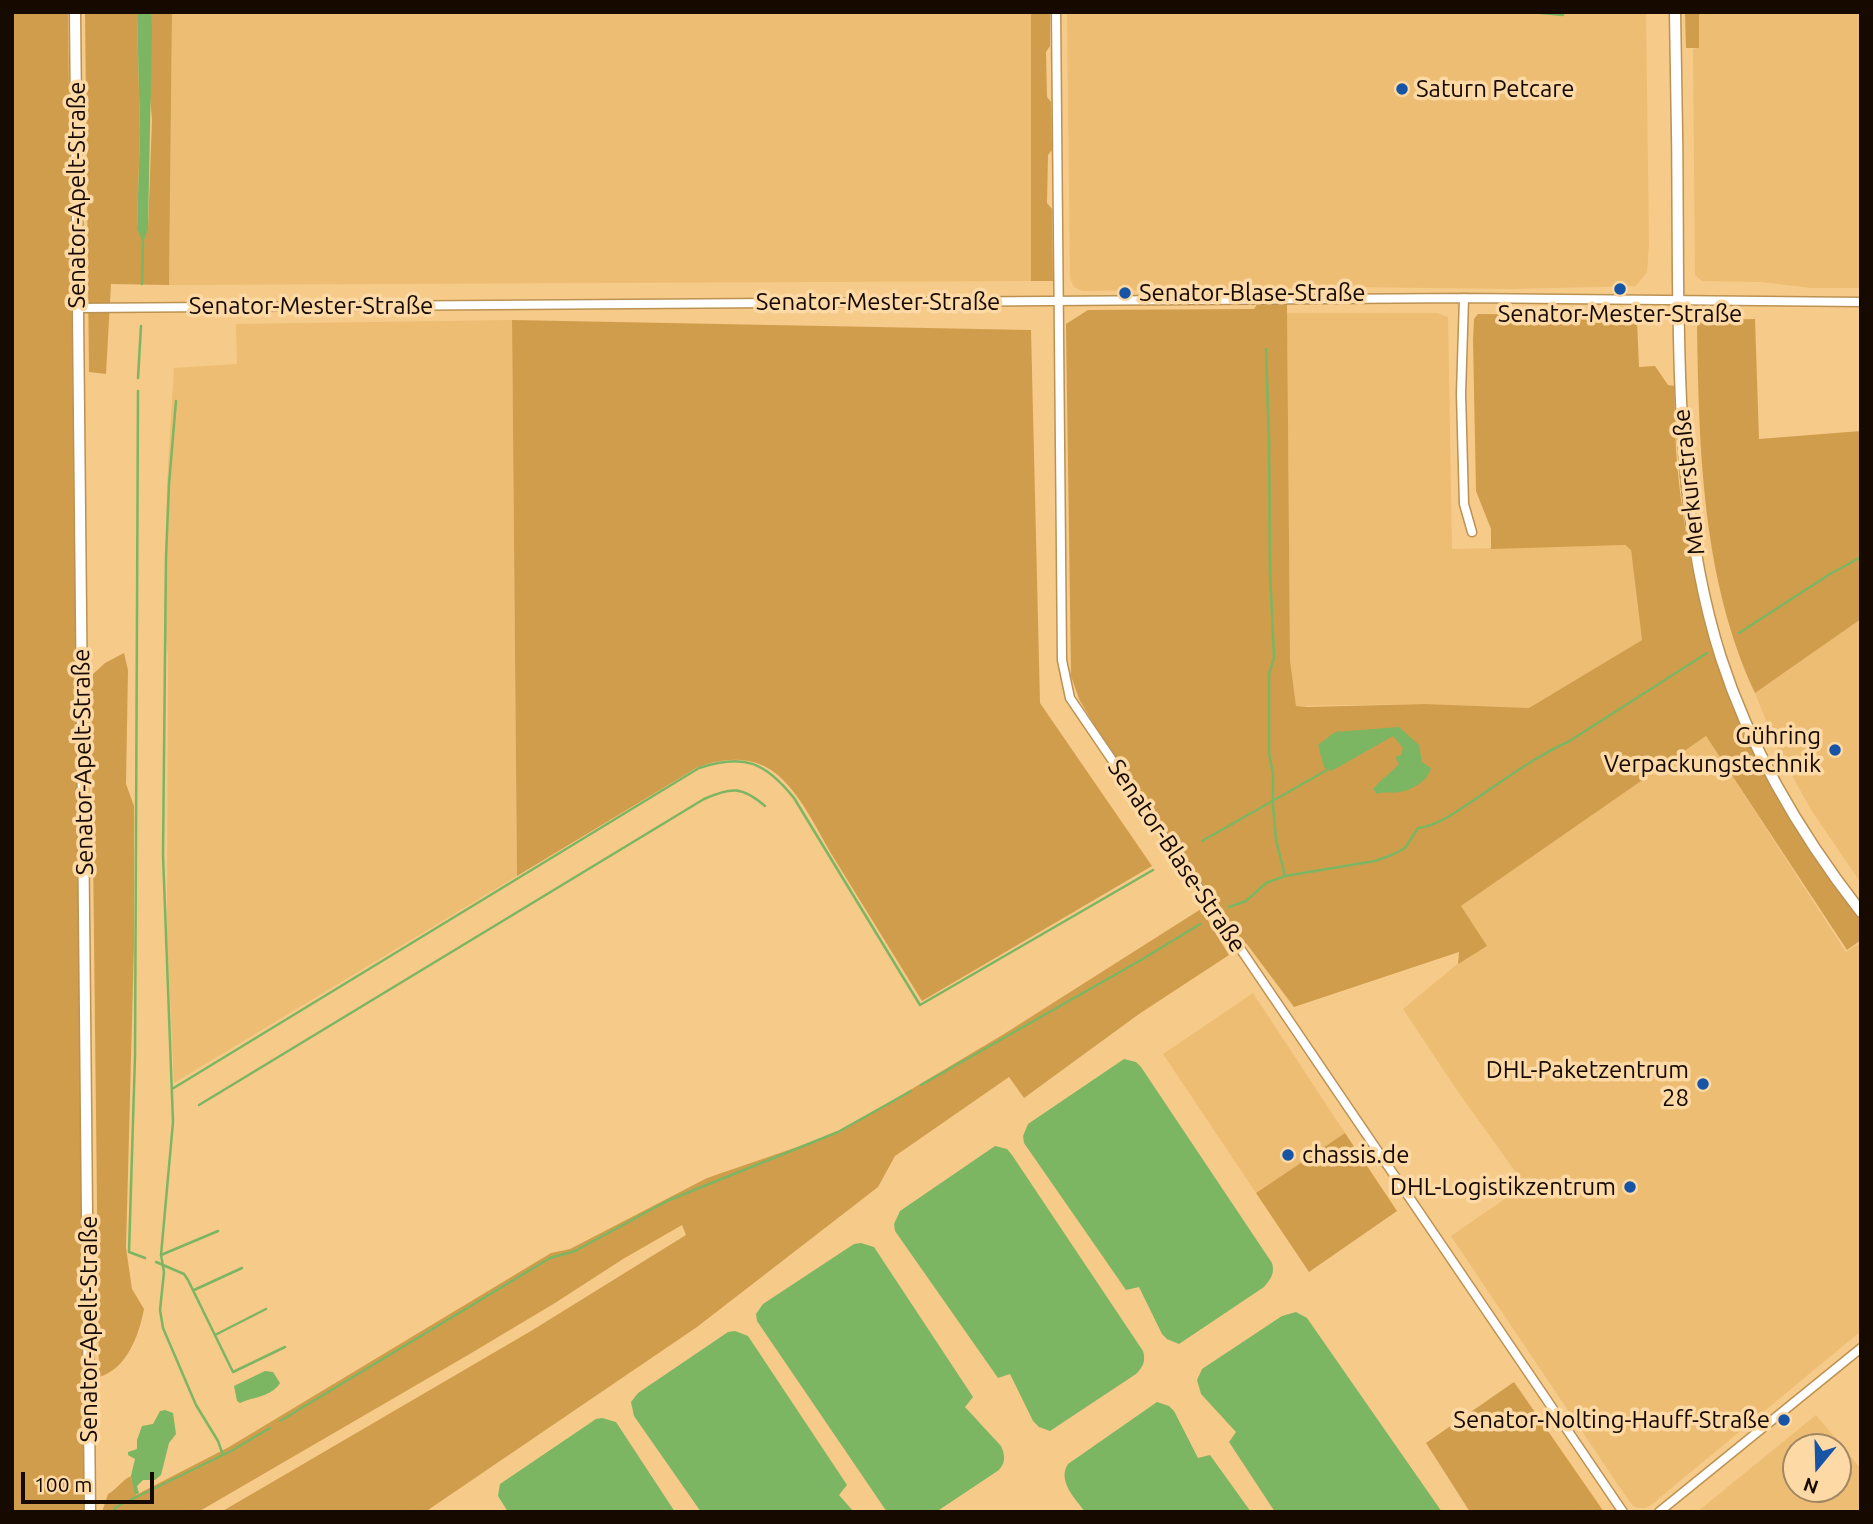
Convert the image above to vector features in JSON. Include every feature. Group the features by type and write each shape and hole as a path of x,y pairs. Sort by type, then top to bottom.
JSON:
{"street":[{"name":"Senator-Apelt-Straße","path":"75,12 90,1512"},
{"name":"Senator-Blase-Straße","path":"1056,12 1062,660 1070,698 1623,1512"},
{"name":"Merkurstraße","path":"1675,12 1684,472 1694,549 1713,630 1744,718 1780,793 1814,848 1861,912"},
{"name":"Senator-Mester-Straße","path":"78,308 1464,298 1861,302"},
{"path":"1464,298 1461,394 1464,505 1472,532"},
{"path":"1659,1512 1861,1348"}],"shaded area":[{"path":"12,12 68,12 87,1512 12,1512"},
{"path":"85,12 137,12 140,132 137,229 148,229 152,119 151,12 172,12 169,285 111,284 106,374 89,372"},
{"path":"137,12 151,12 152,29 148,229 143,243 137,229 140,132"},
{"path":"172,12 1031,12 1031,281 169,285"},
{"path":"1031,12 1050,12 1050,46 1046,52 1052,150 1048,155 1047,203 1052,209 1053,281 1031,281"},
{"path":"1067,12 1646,12 1649,245 1647,272 1636,286 1082,291 1074,287 1070,278"},
{"path":"1685,12 1699,12 1699,48 1686,48"},
{"path":"1699,12 1861,12 1861,288 1811,288 1761,282 1702,281 1695,275 1693,49 1699,47"},
{"path":"1258,303 1287,304 1290,660 1296,706 1308,707 1425,704 1529,708 1642,640 1631,550 1625,545 1491,549 1491,529 1476,491 1473,340 1474,319 1478,314 1630,316 1637,320 1639,367 1655,366 1668,385 1674,386 1679,485 1690,556 1706,624 1728,691 1759,764 1781,802 1828,876 1861,918 1861,940 1847,950 1706,736 1461,906 1487,946 1458,964 1459,952 1294,1007 1246,943 1244,944 1095,726 1079,699 1071,676 1066,324 1088,310 1254,309"},
{"path":"1287,313 1437,313 1448,317 1452,549 1625,545 1631,549 1642,640 1529,708 1425,704 1296,706 1290,660"},
{"path":"1755,319 1759,439 1861,431 1861,619 1755,693 1737,650 1714,559 1702,466 1697,326 1702,320"},
{"path":"512,320 517,876 174,1083 167,933 168,655 164,626 167,484 174,368 237,364 236,324"},
{"path":"512,320 1031,330 1040,703 1152,866 922,1001 800,800 774,772 756,763 727,760 698,767 517,876"},
{"path":"1861,619 1861,883 1811,810 1778,750 1755,693"},
{"path":"124,653 128,670 126,784 134,806 134,945 126,1248 132,1289 144,1309 130,1350 117,1367 99,1377 91,676 105,663"},
{"path":"1399,727 1419,745 1422,762 1431,768 1427,777 1414,787 1397,793 1377,794 1373,789 1399,764 1395,757 1401,755 1403,748 1393,736 1335,769 1330,771 1324,767 1318,745 1335,732"},
{"path":"1706,736 1846,952 1861,942 1861,1331 1651,1505 1638,1508 1633,1506 1618,1485 1451,1236 1525,1185 1403,1009 1461,961 1486,946 1461,906"},
{"path":"1201,909 1229,955 1139,1014 1024,1098 1009,1077 895,1156 878,1187 697,1327 425,1512 221,1512 531,1331 686,1235 682,1225 468,1355 198,1512 102,1512 108,1494 131,1476 136,1495 229,1447 551,1253 570,1249 707,1178 838,1133 1004,1034"},
{"path":"1253,993 1345,1133 1256,1193 1163,1054"},
{"path":"1124,1059 1136,1062 1141,1067 1273,1267 1272,1276 1264,1287 1179,1344 1162,1334 1139,1287 1126,1290 1024,1143 1023,1136 1028,1124"},
{"path":"1345,1133 1397,1211 1309,1272 1256,1193"},
{"path":"995,1146 1007,1149 1012,1155 1144,1355 1143,1364 1136,1374 1050,1431 1039,1427 1033,1421 1010,1374 998,1378 895,1231 894,1224 900,1211"},
{"path":"854,1244 874,1247 973,1397 965,1407 1001,1446 1003,1452 1004,1461 999,1470 936,1512 887,1512 757,1321 756,1314 763,1304"},
{"path":"1296,1312 1307,1318 1442,1512 1275,1512 1229,1442 1236,1432 1201,1394 1197,1380 1202,1369 1282,1316"},
{"path":"735,1331 748,1336 847,1485 839,1495 854,1512 701,1512 634,1416 631,1402 638,1393 728,1332"},
{"path":"265,1371 273,1372 280,1383 278,1386 265,1395 240,1403 237,1401 234,1386"},
{"path":"1514,1382 1604,1512 1470,1512 1426,1443"},
{"path":"1157,1402 1174,1411 1198,1458 1210,1455 1251,1512 1085,1512 1066,1483 1065,1470 1068,1464"},
{"path":"160,1411 173,1413 176,1434 169,1443 161,1475 155,1480 143,1480 137,1486 139,1493 135,1495 131,1476 135,1459 128,1455 128,1452 137,1449 142,1426 153,1424"},
{"path":"1816,1415 1831,1433 1794,1433"},
{"path":"596,1419 616,1422 675,1512 508,1512 498,1496 500,1484"},
{"path":"1782,1443 1782,1503 1852,1503 1852,1458 1861,1469 1861,1512 1697,1512"}],"waterway":[{"path":"1531,12 1563,15"},
{"path":"142,284 143,243"},
{"path":"138,378 141,326"},
{"path":"1266,349 1274,658 1269,674 1269,753 1273,775 1276,840 1285,876"},
{"path":"138,391 135,1056 129,1252 145,1258"},
{"path":"176,401 166,557 163,855 173,1122 161,1255 164,1272 160,1310 163,1328 196,1405 218,1441 223,1455"},
{"path":"1739,633 1861,557"},
{"path":"1229,907 1246,901 1266,883 1285,876 1375,861 1392,855 1405,848 1418,828 1432,825 1452,815 1531,762 1568,742 1707,653"},
{"path":"172,1089 699,768 715,764 729,761 753,764 773,776 794,798 920,1005 1153,870"},
{"path":"1202,841 1327,770"},
{"path":"199,1105 704,799 736,790 750,795 765,806"},
{"path":"921,1085 1200,924"},
{"path":"280,1421 550,1258 575,1251 667,1201 838,1132 911,1091"},
{"path":"161,1255 218,1231"},
{"path":"156,1262 184,1274 233,1372 285,1347"},
{"path":"194,1290 242,1268"},
{"path":"215,1335 266,1309"},
{"path":"113,1512 116,1507 231,1451 270,1428"}],"place":[{"name":"Saturn Petcare","path":"1402,89"},
{"name":"Senator-Mester-Straße","path":"1620,289"},
{"name":"Senator-Blase-Straße","path":"1125,293"},
{"name":"Gühring Verpackungstechnik","path":"1835,750"},
{"name":"DHL-Paketzentrum 28","path":"1703,1084"},
{"name":"chassis.de","path":"1288,1155"},
{"name":"DHL-Logistikzentrum","path":"1630,1187"},
{"name":"Senator-Nolting-Hauff-Straße","path":"1784,1420"}]}
